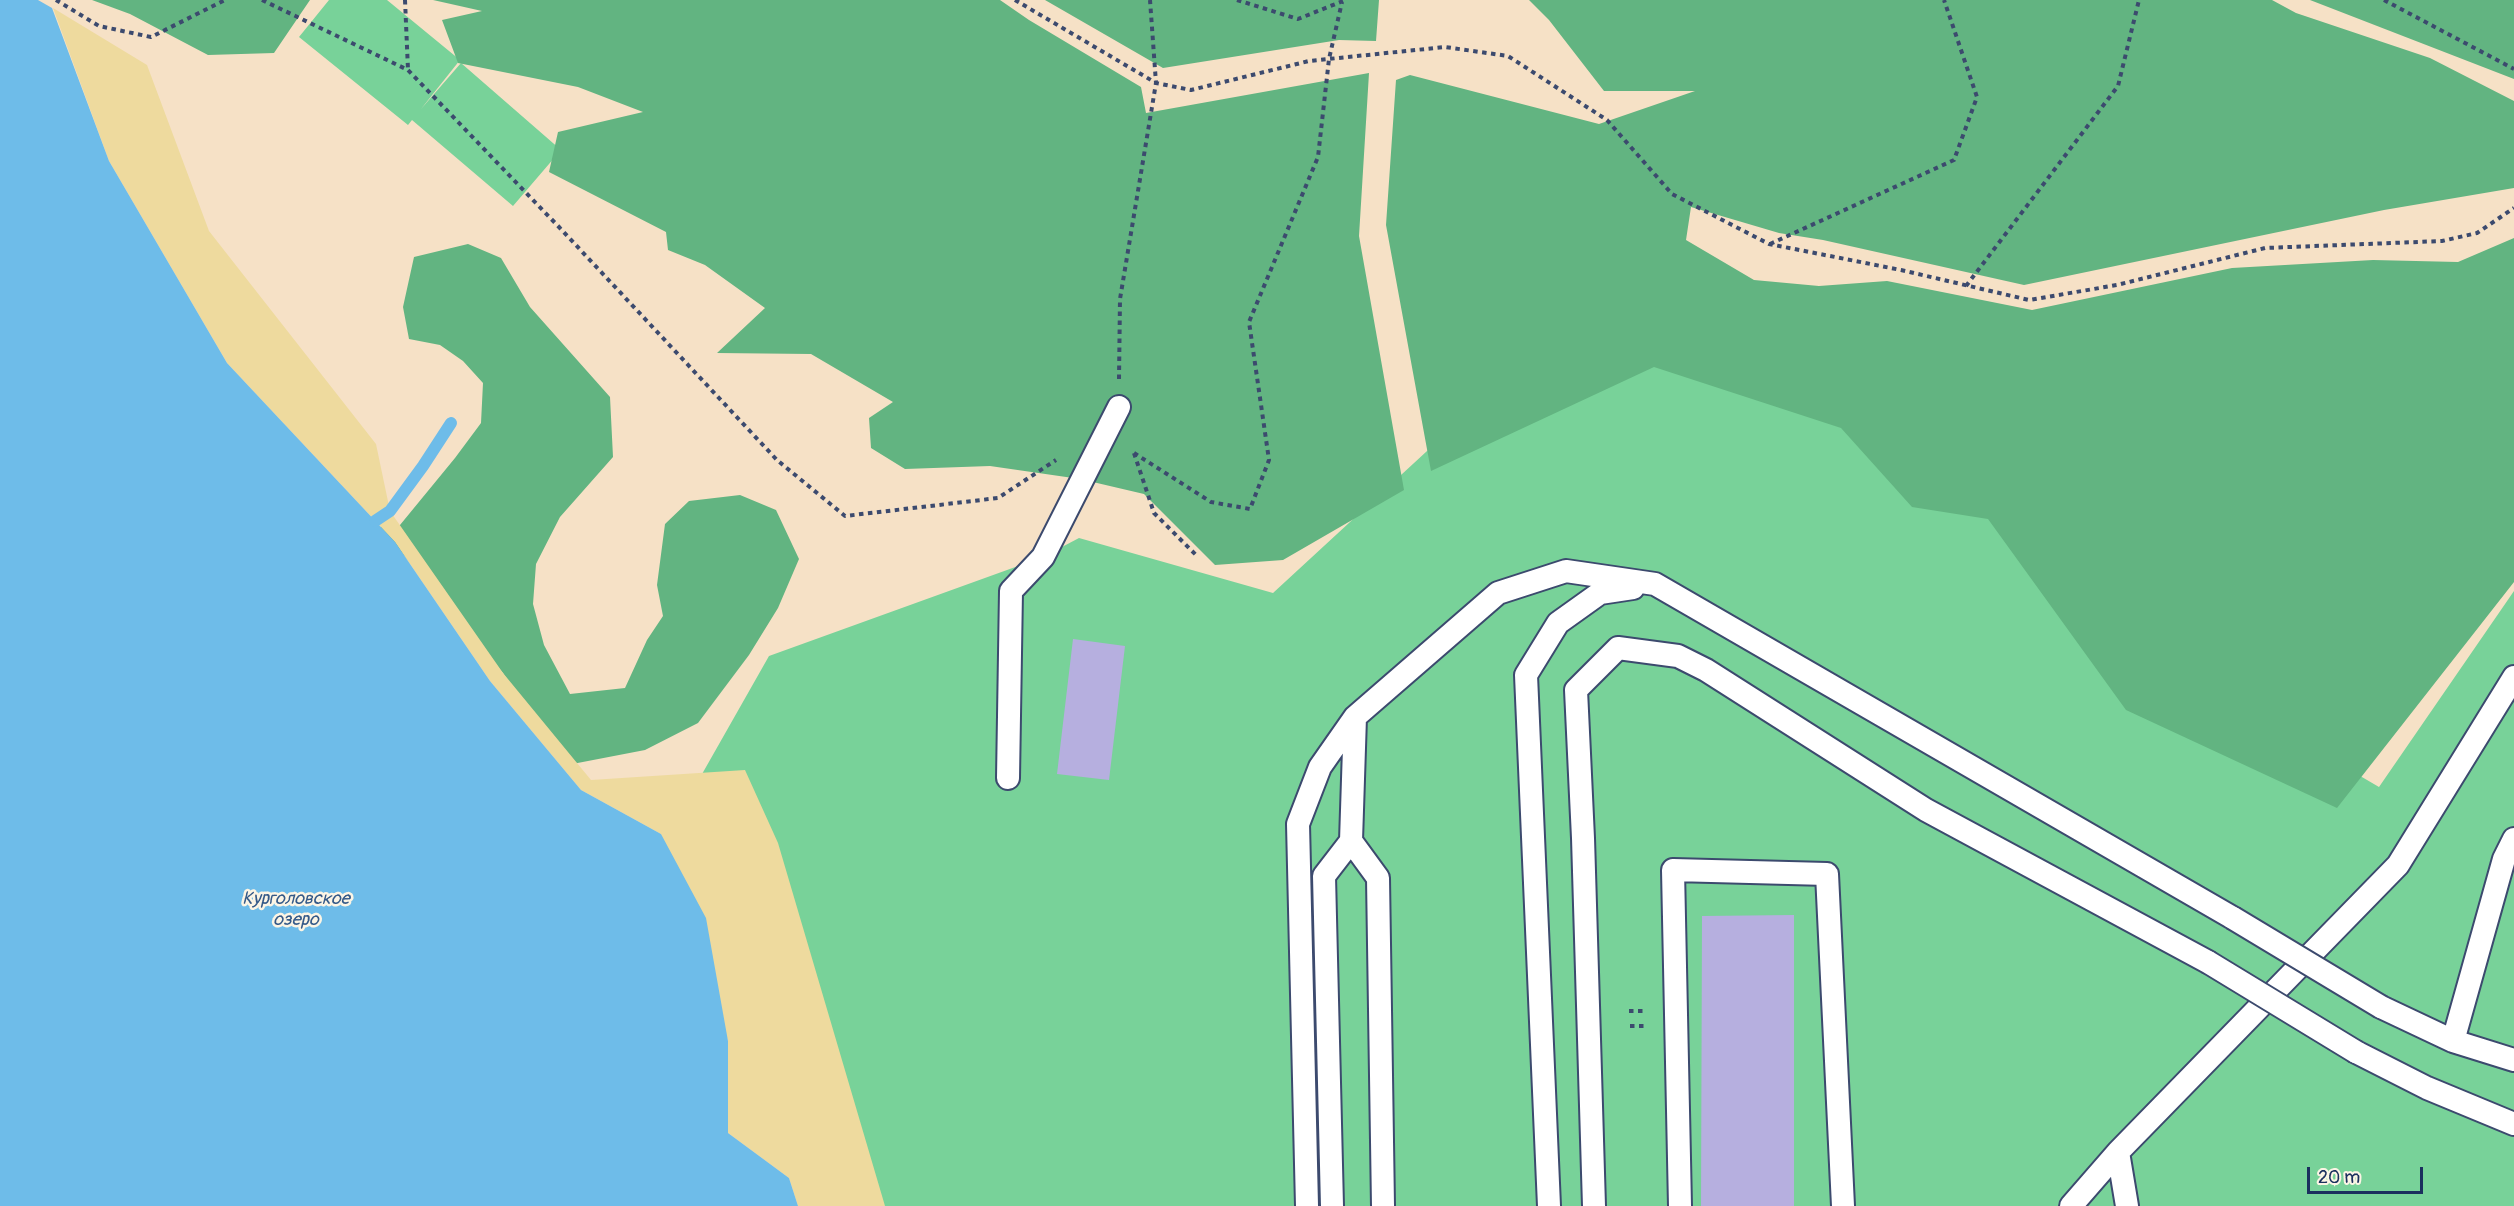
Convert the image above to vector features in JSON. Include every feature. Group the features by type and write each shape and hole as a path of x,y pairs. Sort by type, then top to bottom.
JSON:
{"lane":[{"path":"1008,778 1011,591 1043,557 1119,407"},
{"path":"1307,1206 1298,824 1320,767 1355,717 1498,593 1566,571 1655,584 2233,918 2381,1007 2453,1041 2514,1060"},
{"path":"1549,1206 1526,675 1558,623 1600,593 1655,584"},
{"path":"1594,1206 1583,837 1576,690 1618,648 1678,656 1706,670 1926,810 2208,962 2356,1052 2427,1088 2514,1124"},
{"path":"2071,1206 2118,1152 2398,865 2514,677"},
{"path":"1332,1206 1324,876 1351,841 1355,717"},
{"path":"2453,1041 2504,860 2514,839"},
{"path":"1351,841 1378,878 1383,1206"},
{"path":"1680,1206 1673,870 1827,874 1843,1206"},
{"path":"2118,1152 2127,1206"}],"path":[{"path":"56,0 99,26 151,37 225,0"},
{"path":"262,0 408,70 777,460 845,516 998,498 1057,459"},
{"path":"405,0 408,70"},
{"path":"1015,0 1156,83 1191,90 1309,61 1445,47 1508,56 1607,120 1672,194 1769,244 1901,270 2029,300 2116,285 2265,248 2442,241 2477,233 2514,208"},
{"path":"1150,0 1156,83 1120,299 1119,407 1154,513 1197,557"},
{"path":"1237,0 1298,19 1343,1"},
{"path":"1769,244 1954,160 1977,97 1944,0"},
{"path":"1966,286 2118,86 2139,0"},
{"path":"2384,0 2514,69"},
{"path":"1134,453 1211,502 1250,509 1269,460 1249,322 1318,157 1329,59 1343,1"}],"green space":[{"path":"92,0 310,0 274,53 208,55 130,14"},
{"path":"329,0 387,0 460,60 421,109 461,63 561,150 513,206 412,120 408,125 299,37"},
{"path":"433,0 1000,0 1141,87 1146,113 1369,73 1359,236 1404,490 1283,560 1215,565 1144,494 1080,479 990,466 905,469 871,448 869,418 893,402 811,354 717,353 765,308 705,265 668,250 666,232 549,172 558,132 643,112 578,87 458,63 442,20 482,11"},
{"path":"1045,0 1379,0 1376,41 1339,40 1163,68"},
{"path":"1529,0 2272,0 2296,13 2430,58 2514,101 2514,188 2384,210 2024,285 1823,240 1779,233 1691,207 1686,240 1754,280 1819,286 1887,281 2032,310 2232,268 2373,260 2458,262 2514,238 2514,582 2337,808 2126,710 1988,519 1912,507 1841,428 1654,367 1431,471 1386,225 1396,80 1410,75 1599,124 1695,91 1604,91 1549,20"},
{"path":"2310,0 2514,0 2514,79"},
{"path":"468,244 501,258 530,307 610,397 613,457 560,517 536,564 533,604 544,645 570,694 625,688 647,640 663,616 657,585 665,524 689,501 740,495 776,510 799,559 778,608 749,655 698,723 645,750 562,766 503,673 380,527 400,525 481,423 483,383 463,361 440,345 409,339 403,307 414,257"},
{"path":"1773,352 1934,449 2114,632 2379,787 2514,591 2514,1206 801,1206 668,834 769,656 1043,557 1079,538 1273,593 1529,357"}],"sand":[{"path":"53,8 147,65 209,231 376,444 390,511 503,673 591,780 745,770 778,843 885,1206 798,1206 789,1178 728,1133 728,1041 661,834 581,790 490,681 395,542 227,363 109,161"}],"water":[{"name":"Курголовское озеро","path":"0,0 38,0 52,8 109,161 227,363 395,542 490,681 581,790 661,834 706,918 728,1041 728,1133 789,1178 798,1206 0,1206"}],"building":[{"path":"1073,639 1125,646 1109,780 1057,774"},
{"path":"1794,915 1794,1206 1701,1206 1702,916"}],"waterway":[{"path":"375,521 390,511 451,423"}]}
